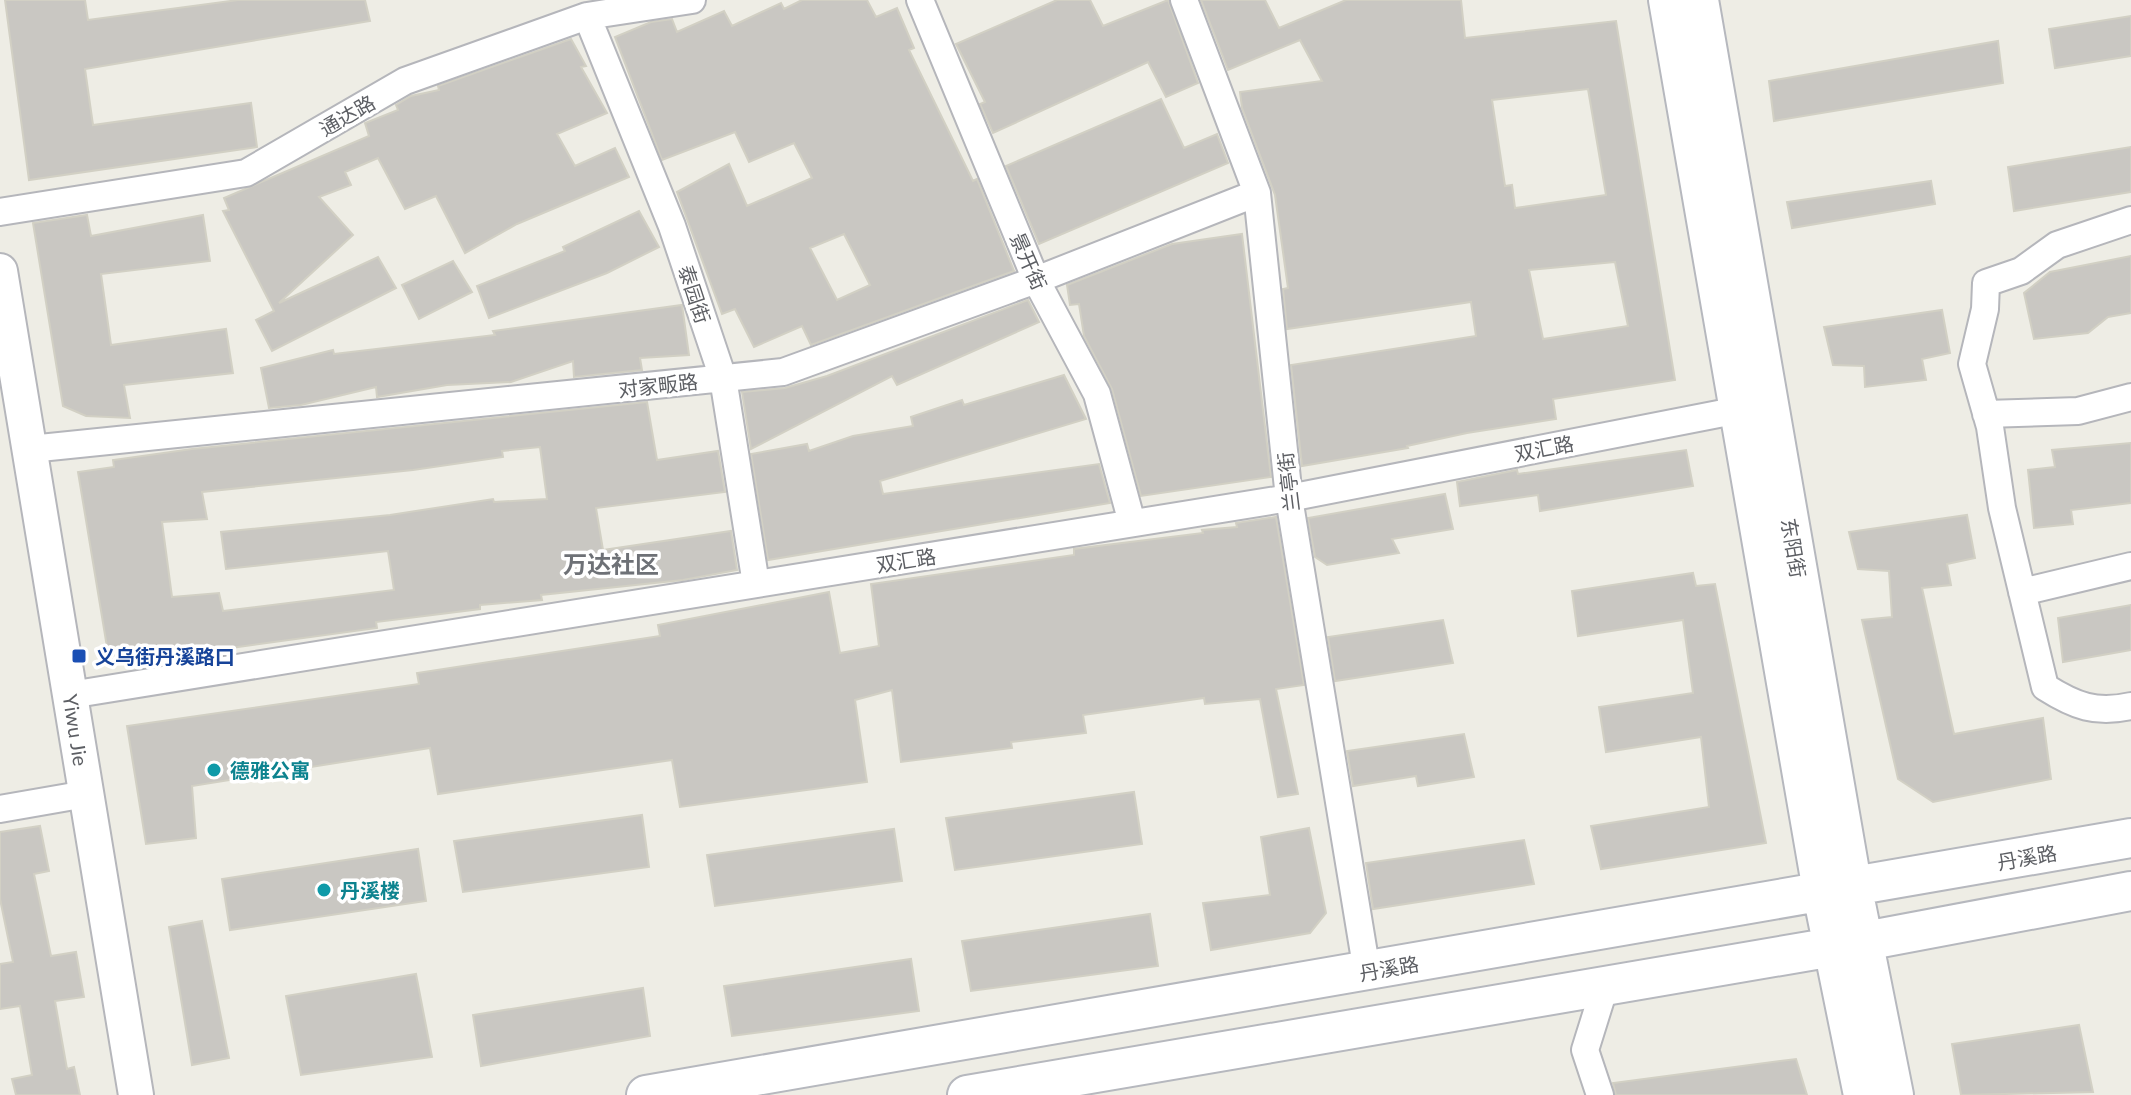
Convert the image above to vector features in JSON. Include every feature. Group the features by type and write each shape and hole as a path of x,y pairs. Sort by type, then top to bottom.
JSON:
{"main road":[{"name":"东阳街","path":"1668,0 1739,410 1848,944 1863,1095"},
{"name":"东阳街","path":"1699,0 1838,891"},
{"name":"丹溪路","path":"646,1095 2131,838"},
{"path":"978,1094 1848,944 2131,891"},
{"name":"东阳街","path":"1848,944 1894,1095"}],"street":[{"name":"通达路","path":"0,212 246,173 405,81 587,16 692,0"},
{"name":"景开街","path":"920,0 1036,280 1097,394 1132,523"},
{"name":"兰亭街","path":"1184,0 1257,193 1289,498 1367,972"},
{"name":"泰园街","path":"587,16 672,226 723,378 756,584"},
{"name":"对家畈路","path":"30,449 783,372 1036,280 1257,193"},
{"path":"2131,220 2057,245 2021,271 1986,283 1985,309 1972,364 1986,414 2002,508 2045,687 2068,702 2106,712 2131,706"},
{"name":"Yiwu Jie","path":"0,271 136,1095"},
{"path":"1986,414 2078,411 2131,397"},
{"name":"双汇路","path":"70,695 1289,498 1739,410"},
{"path":"2022,592 2131,566"},
{"path":"0,809 86,794"},
{"path":"1600,1095 1585,1050 1605,986"}],"building":[{"path":"5,0 85,0 88,20 238,0 365,0 370,21 85,69 93,125 251,103 257,147 29,180"},
{"path":"802,0 867,0 876,17 897,8 914,48 909,50 973,181 977,179 1014,271 811,345 802,326 754,347 735,309 722,314 677,192 729,164 747,206 812,178 794,143 749,162 735,132 662,160 615,37 651,22 672,19 677,32 724,11 732,26 781,3 784,9","holes":["844,234 870,285 837,300 810,248"]},
{"path":"1057,0 1090,0 1103,26 1168,0 1198,83 1166,97 1148,62 993,133 980,104 985,102 956,44"},
{"path":"1201,0 1265,0 1279,28 1346,0 1461,0 1465,38 1616,21 1675,380 1553,399 1556,419 1467,433 1408,448 1302,466 1291,365 1476,336 1471,302 1287,329 1283,289 1288,288 1275,195 1242,108 1240,92 1322,81 1300,40 1228,70","holes":["1588,89 1606,195 1515,208 1512,185 1505,186 1492,100","1615,262 1628,326 1543,339 1529,270"]},
{"path":"2131,16 2131,56 2055,68 2049,29"},
{"path":"571,39 586,66 581,67 607,113 557,134 575,166 615,148 629,177 517,224 465,253 436,196 405,209 378,158 345,172 351,185 319,197 353,235 279,303 378,257 396,288 272,351 256,320 274,311 223,211 229,210 224,198 369,136 365,123 398,110 396,105 411,96 439,90 438,86"},
{"path":"1998,41 2003,83 1774,121 1769,81"},
{"path":"1161,99 1184,148 1217,134 1228,163 1039,244 1006,166"},
{"path":"2131,147 2131,192 2014,211 2008,167"},
{"path":"1931,181 1935,204 1792,228 1787,202"},
{"path":"639,211 659,247 607,273 489,318 477,286 565,251 563,247"},
{"path":"87,215 91,236 203,215 210,261 101,274 111,345 226,329 233,373 124,385 130,418 86,416 63,406 33,223"},
{"path":"1242,234 1271,477 1141,496 1112,389 1084,336 1079,304 1070,305 1067,285 1172,244"},
{"path":"2131,256 2131,313 2108,317 2088,333 2034,339 2024,293 2050,272"},
{"path":"453,261 472,292 419,319 402,285"},
{"path":"1028,300 1039,322 897,385 892,376 751,449 742,392 785,388 827,376"},
{"path":"682,305 689,355 640,358 642,370 574,377 573,361 511,382 447,385 377,397 376,387 301,405 269,408 261,368 333,350 334,354 495,335 493,331"},
{"path":"1942,310 1950,353 1922,359 1926,380 1865,387 1864,366 1833,365 1824,327"},
{"path":"1064,375 1086,419 880,481 883,494 1099,464 1110,503 768,560 751,454 807,444 809,451 853,436 913,426 911,417 962,400 964,405"},
{"path":"647,402 657,460 718,451 725,492 596,508 603,550 731,531 737,570 683,580 541,595 542,600 480,605 480,609 376,622 377,628 148,659 146,646 108,653 78,472 114,467 113,460 192,449","holes":["540,447 547,499 494,502 493,499 390,515 221,532 226,569 388,551 394,590 223,611 219,593 172,597 162,522 207,519 202,492 413,470 503,457 502,451"]},
{"path":"2131,443 2131,503 2071,510 2073,524 2034,528 2028,470 2055,467 2052,450"},
{"path":"1686,450 1693,486 1540,511 1538,495 1460,506 1457,482 1517,470 1518,474"},
{"path":"1445,494 1453,529 1392,539 1399,553 1327,565 1315,557 1308,518"},
{"path":"1967,515 1975,558 1947,564 1951,585 1922,588 1954,734 2043,718 2051,779 1933,802 1898,779 1862,620 1892,617 1889,571 1858,569 1849,532"},
{"path":"1276,517 1304,685 1276,689 1298,794 1278,797 1260,699 1205,704 1204,698 1083,715 1086,733 1011,742 1012,748 901,762 892,690 855,700 867,782 680,807 672,760 438,794 430,748 192,786 196,838 146,844 127,726 419,684 417,673 660,636 658,625 829,592 840,653 879,646 871,584 1074,555 1074,549 1203,533 1202,530 1237,527 1236,523"},
{"path":"1693,573 1696,586 1715,584 1766,843 1601,869 1591,826 1709,807 1701,737 1606,752 1599,707 1693,693 1683,620 1578,636 1572,591"},
{"path":"2131,605 2131,650 2063,662 2058,618"},
{"path":"1443,620 1453,663 1335,681 1328,637"},
{"path":"1464,734 1474,777 1418,786 1416,776 1353,786 1347,751"},
{"path":"1134,792 1142,844 955,870 946,818"},
{"path":"642,815 649,867 463,892 454,841"},
{"path":"40,826 49,871 34,874 51,956 76,952 84,997 55,1001 67,1069 74,1067 80,1095 16,1095 12,1079 32,1075 20,1006 0,1009 0,964 13,962 0,899 0,832"},
{"path":"1309,828 1326,913 1310,933 1211,950 1203,903 1270,895 1261,837"},
{"path":"894,829 902,881 715,906 707,855"},
{"path":"1524,840 1534,884 1373,909 1366,863"},
{"name":"丹溪楼","path":"418,849 426,901 230,930 222,879"},
{"path":"1150,914 1158,966 971,991 962,941"},
{"path":"202,921 229,1058 192,1065 169,927"},
{"path":"911,959 919,1011 732,1036 724,986"},
{"path":"416,974 432,1057 301,1075 286,996"},
{"path":"643,988 650,1036 481,1066 473,1015"},
{"path":"2079,1025 2093,1092 1961,1095 1952,1044"},
{"path":"1796,1059 1807,1095 1616,1095 1613,1083"}],"place":[{"name":"义乌街丹溪路口","path":"79,656"},
{"name":"德雅公寓","path":"214,770"},
{"name":"丹溪楼","path":"324,890"}],"district":[{"name":"万达社区","path":"611,563"}]}
